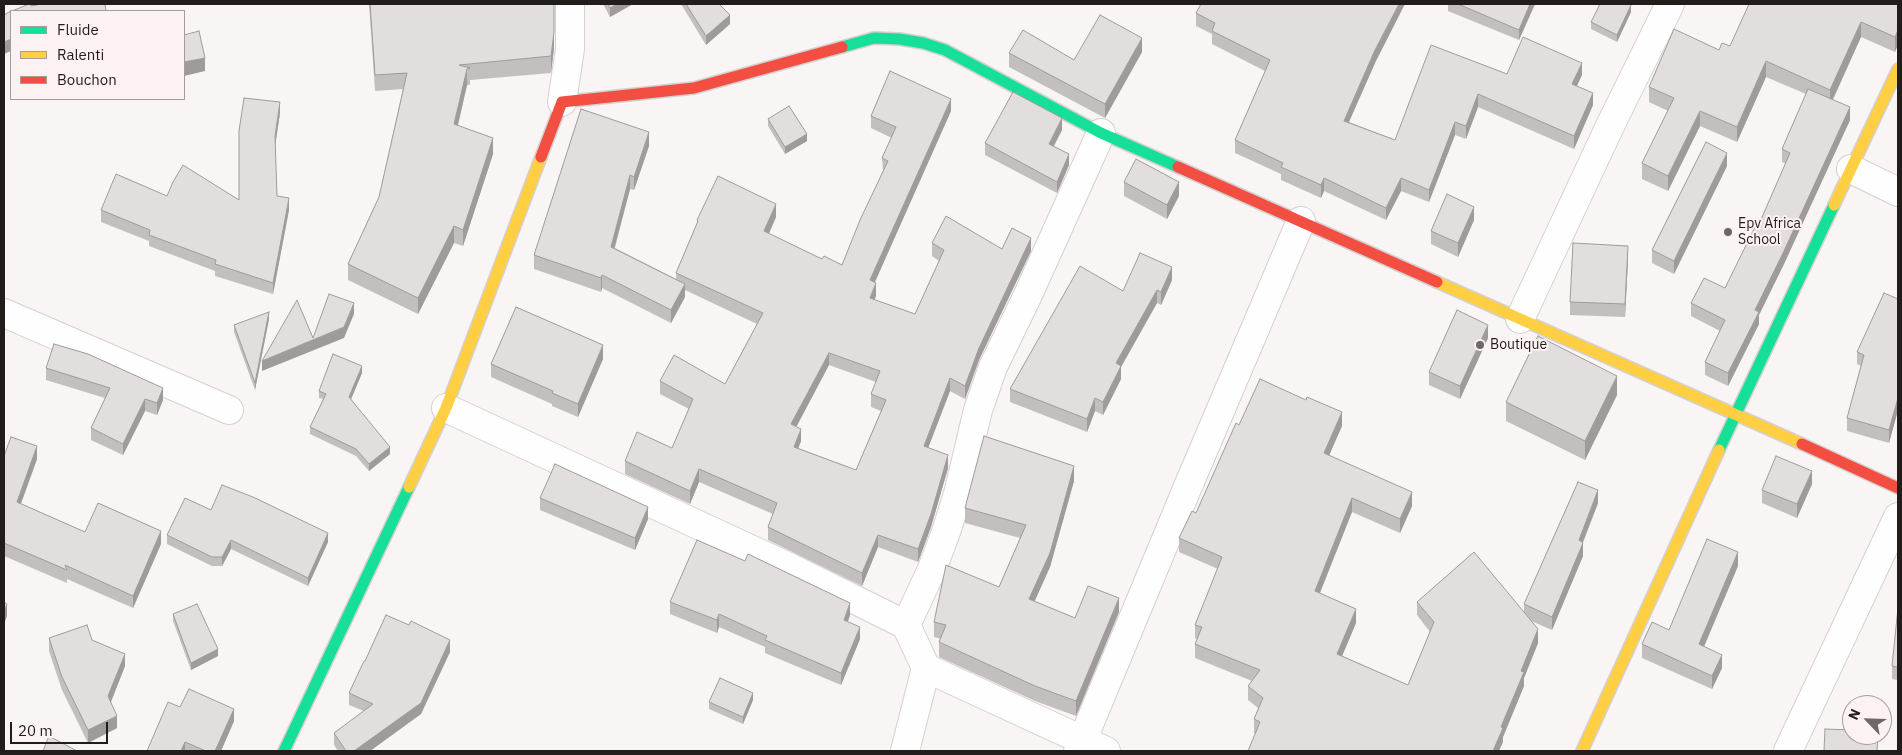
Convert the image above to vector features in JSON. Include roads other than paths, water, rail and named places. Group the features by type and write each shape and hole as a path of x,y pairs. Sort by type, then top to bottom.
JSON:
{"street":[{"path":"284,751 446,408 562,102 570,49 570,4"},
{"path":"1520,319 1608,128 1670,4"},
{"path":"562,102 694,88 874,38 899,39 923,43 945,50 1101,133 1799,442 1898,488"},
{"path":"1582,751 1735,415 1898,69"},
{"path":"906,625 932,569 946,532 958,494 978,410 993,367 1023,306 1101,133"},
{"path":"1851,169 1898,192"},
{"path":"446,408 789,567 906,625 926,668 1089,748 1188,484 1301,221"},
{"path":"4,313 229,410"},
{"path":"1788,751 1898,517"},
{"path":"904,751 926,668"}],"place":[{"name":"Epv Africa School","path":"1728,232"},
{"name":"Boutique","path":"1480,345"}]}
